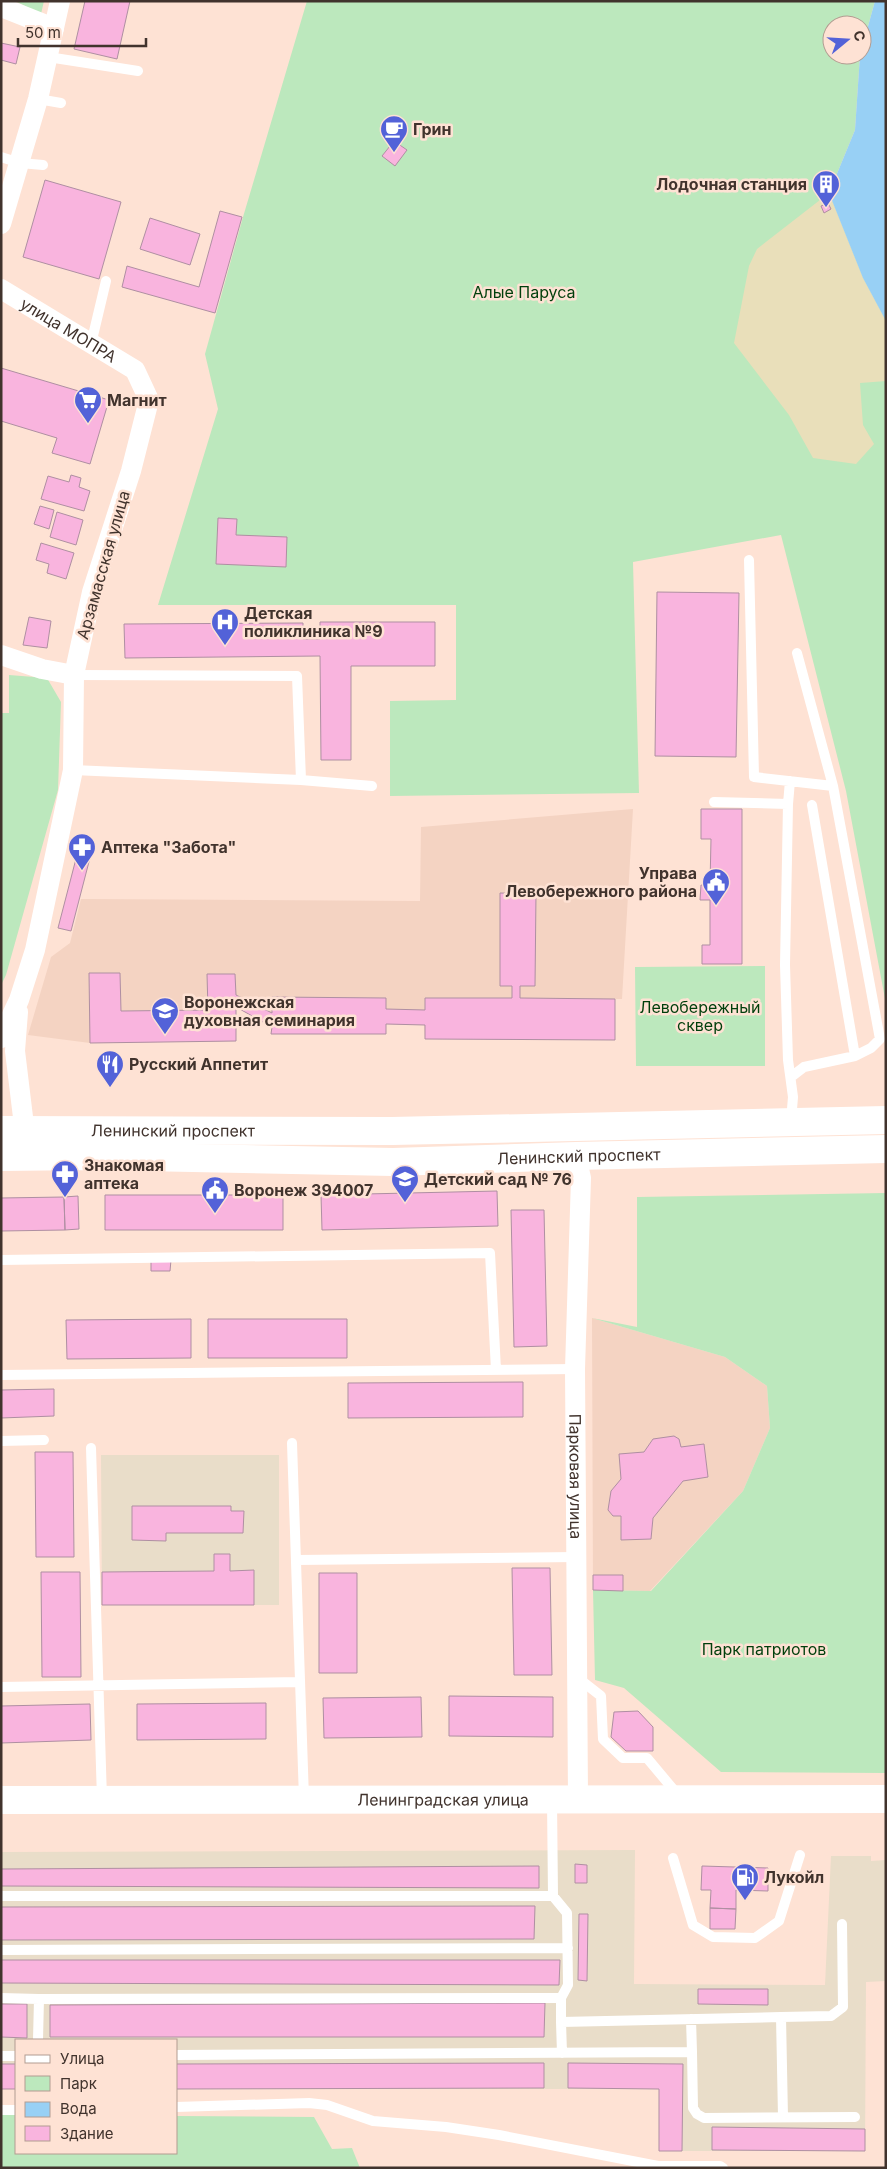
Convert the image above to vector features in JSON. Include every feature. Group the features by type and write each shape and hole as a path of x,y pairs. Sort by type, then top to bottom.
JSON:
{"main road":[{"name":"Ленинский проспект","path":"14,1144 392,1131 886,1120"},
{"path":"791,1122 791,1152"},
{"name":"Ленинский проспект","path":"14,1144 393,1162 886,1149"},
{"name":"Ленинградская улица","path":"1,1800 886,1799"}],"street":[{"path":"1,224 10,160 38,99 60,1"},
{"path":"1,8 54,28"},
{"name":"улица МОПРА","path":"1,289 135,370"},
{"name":"Арзамасская улица","path":"2,1035 19,1000 34,950 73,770 74,675 92,592 131,471 149,400 135,370"},
{"path":"1,655 42,669 74,675"},
{"name":"Арзамасская улица","path":"14,1144 15,1051 19,1000"},
{"name":"Парковая улица","path":"576,1156 581,1178 575,1369 578,1798"}],"lane":[{"path":"48,56 138,71"},
{"path":"38,99 61,103"},
{"path":"10,160 43,166"},
{"path":"91,344 106,281"},
{"path":"749,560 754,778 833,786"},
{"path":"791,1077 804,1067 855,1056 871,1048 880,1039 833,786 797,654"},
{"path":"74,675 297,676 301,780"},
{"path":"73,770 301,780 372,786"},
{"path":"790,781 785,965 788,1060 793,1097 791,1122"},
{"path":"714,802 788,804"},
{"path":"812,805 855,1056"},
{"path":"1,1260 490,1253 496,1370"},
{"path":"1,1376 575,1369"},
{"path":"1,1441 44,1440"},
{"path":"292,1443 304,1799"},
{"path":"91,1448 102,1799"},
{"path":"296,1560 577,1557"},
{"path":"578,1678 601,1696 603,1739 623,1758 647,1758 681,1798"},
{"path":"1,1686 300,1682"},
{"path":"552,1798 553,1896 567,1913 568,1985 561,1998 562,2053"},
{"path":"673,1858 693,1925 712,1937 755,1938 779,1921 800,1855"},
{"path":"1,1896 553,1896"},
{"path":"561,2022 830,2016 843,2007 842,1924"},
{"path":"1,1950 568,1948"},
{"path":"1,1998 561,1998"},
{"path":"38,2039 39,1998"},
{"path":"781,2017 783,2117"},
{"path":"691,2019 692,2108 697,2114 704,2118 855,2117"},
{"path":"178,2055 692,2052"},
{"path":"1,2056 15,2056"},
{"path":"178,2107 309,2103 327,2105 373,2121 446,2127 499,2135 658,2166 720,2166 722,2168"},
{"path":"1,2110 15,2110"}],"shaded area":[{"path":"633,809 622,999 615,999 615,1040 425,1039 424,1025 386,1024 386,1034 271,1034 271,1027 236,1007 236,1041 90,1043 28,1035 51,957 70,943 81,899 420,901 421,827"},
{"path":"592,1318 725,1357 767,1386 770,1428 743,1491 650,1591 593,1590"},
{"path":"101,1455 279,1455 279,1605 102,1605"},
{"path":"635,1850 634,1984 825,1985 831,1856 871,1856 871,1861 886,1860 886,1981 866,1982 865,2151 659,2151 659,2089 178,2089 178,2039 15,2039 15,2089 1,2089 1,1852"}],"green space":[{"path":"15,1 44,1 41,14"},
{"name":"Алые Паруса","path":"307,1 875,1 871,15 822,15 822,65 859,65 855,130 829,193 863,278 886,321 886,1004 846,791 781,535 633,562 639,793 390,796 390,701 456,700 456,605 158,605 218,409 205,354 243,217"},
{"path":"9,675 47,678 61,702 58,790 6,975 1,985 1,713 9,713"},
{"name":"Левобережный сквер","path":"765,966 765,1066 636,1066 635,967"},
{"name":"Парк патриотов","path":"886,1193 886,1773 721,1772 624,1688 595,1680 593,1590 651,1591 743,1491 770,1428 767,1386 725,1357 592,1318 637,1327 637,1197"},
{"path":"1,2115 15,2115 15,2154 178,2154 178,2116 314,2117 332,2149 352,2148 360,2168 1,2168"}],"sand":[{"path":"829,193 863,278 886,321 886,381 860,383 863,425 874,444 856,464 813,458 789,415 734,343 749,266 757,249"}],"water":[{"path":"875,1 886,1 886,321 863,278 829,193 855,130 859,65 872,65 871,15"}],"building":[{"path":"85,1 130,1 117,59 74,49"},
{"path":"1,43 20,47 16,64 1,60"},
{"name":"Грин","path":"394,141 407,150 395,166 382,156"},
{"path":"45,180 121,202 99,279 23,257"},
{"name":"Лодочная станция","path":"828,203 831,209 824,213 821,206"},
{"path":"220,211 242,217 215,313 122,287 127,266 199,287"},
{"path":"150,218 200,234 190,265 140,249"},
{"path":"1,368 109,400 90,464 52,453 57,438 1,421"},
{"path":"71,475 81,478 79,487 90,491 84,511 41,499 48,476 69,482"},
{"path":"40,506 54,510 49,529 34,524"},
{"path":"57,512 83,520 76,545 50,537"},
{"path":"218,518 237,519 236,535 287,537 286,567 216,564"},
{"path":"41,543 74,553 66,579 47,573 49,564 36,560"},
{"path":"657,592 739,593 736,757 655,756"},
{"path":"29,617 51,621 47,648 23,645"},
{"path":"320,622 435,622 435,666 351,666 351,760 321,760 320,656 125,658 124,624 303,623 303,639 320,639"},
{"path":"701,809 742,809 742,964 702,964 702,945 710,945 710,900 700,900 701,885 710,885 711,839 701,839"},
{"path":"78,851 91,854 71,931 58,928"},
{"path":"500,893 536,894 535,986 520,986 520,998 615,999 615,1040 425,1039 425,1025 386,1024 386,1034 271,1034 272,1027 236,1007 236,1041 90,1043 89,973 120,973 121,1011 208,1010 207,974 235,974 236,995 272,1013 272,997 386,998 386,1009 425,1010 425,998 512,998 512,986 500,986"},
{"path":"497,1191 498,1226 322,1230 321,1195"},
{"path":"105,1195 283,1195 283,1230 105,1230"},
{"path":"78,1196 79,1229 65,1230 64,1197"},
{"path":"64,1197 65,1230 1,1231 1,1198"},
{"path":"511,1210 544,1210 547,1346 514,1347"},
{"path":"151,1260 171,1260 170,1271 151,1271"},
{"path":"191,1319 191,1358 67,1359 66,1320"},
{"path":"208,1319 347,1319 347,1358 208,1358"},
{"path":"523,1382 523,1417 348,1418 348,1383"},
{"path":"54,1389 54,1416 1,1418 1,1390"},
{"path":"674,1436 679,1439 681,1447 704,1444 708,1477 683,1481 653,1518 651,1539 621,1540 621,1516 613,1516 608,1510 611,1491 621,1479 619,1454 644,1452 653,1439"},
{"path":"35,1452 73,1452 74,1557 36,1557"},
{"path":"132,1506 231,1506 231,1511 244,1511 243,1533 166,1533 166,1541 132,1540"},
{"path":"214,1554 230,1554 230,1571 254,1570 254,1605 102,1605 102,1572 214,1571"},
{"path":"512,1568 550,1568 552,1675 514,1675"},
{"path":"41,1572 80,1572 81,1677 42,1677"},
{"path":"319,1573 357,1573 357,1673 319,1673"},
{"path":"593,1575 623,1575 623,1591 593,1590"},
{"path":"449,1696 553,1697 553,1737 449,1736"},
{"path":"421,1697 422,1737 324,1738 323,1698"},
{"path":"266,1703 266,1739 137,1740 137,1704"},
{"path":"90,1704 91,1740 1,1743 1,1706"},
{"path":"638,1711 653,1727 653,1751 626,1751 611,1737 614,1712"},
{"path":"575,1864 587,1865 587,1883 575,1883"},
{"path":"539,1866 539,1888 1,1886 1,1869"},
{"path":"702,1866 768,1868 768,1891 736,1890 736,1909 710,1908 711,1890 701,1890"},
{"path":"535,1906 534,1939 1,1940 1,1907"},
{"path":"710,1908 736,1909 735,1929 710,1929"},
{"path":"579,1914 588,1914 587,1981 578,1980"},
{"path":"1,1960 560,1960 559,1985 1,1983"},
{"path":"698,1989 768,1989 768,2005 698,2004"},
{"path":"545,2003 544,2037 50,2037 50,2005"},
{"path":"1,2004 27,2004 27,2038 1,2037"},
{"path":"544,2063 544,2088 178,2089 178,2064"},
{"path":"568,2063 683,2064 682,2151 659,2151 659,2089 568,2088"},
{"path":"1,2064 15,2064 15,2089 1,2089"},
{"path":"712,2127 865,2129 865,2151 712,2150"}],"place":[{"name":"Грин","path":"394,153"},
{"name":"Лодочная станция","path":"826,208"},
{"name":"Магнит","path":"88,424"},
{"name":"Детская поликлиника №9","path":"225,646"},
{"name":"Аптека \"Забота\"","path":"82,871"},
{"name":"Управа Левобережного района","path":"716,906"},
{"name":"Воронежская духовная семинария","path":"165,1035"},
{"name":"Русский Аппетит","path":"110,1088"},
{"name":"Знакомая аптека","path":"65,1198"},
{"name":"Детский сад № 76","path":"405,1203"},
{"name":"Воронеж 394007","path":"215,1214"},
{"name":"Лукойл","path":"745,1901"}]}
